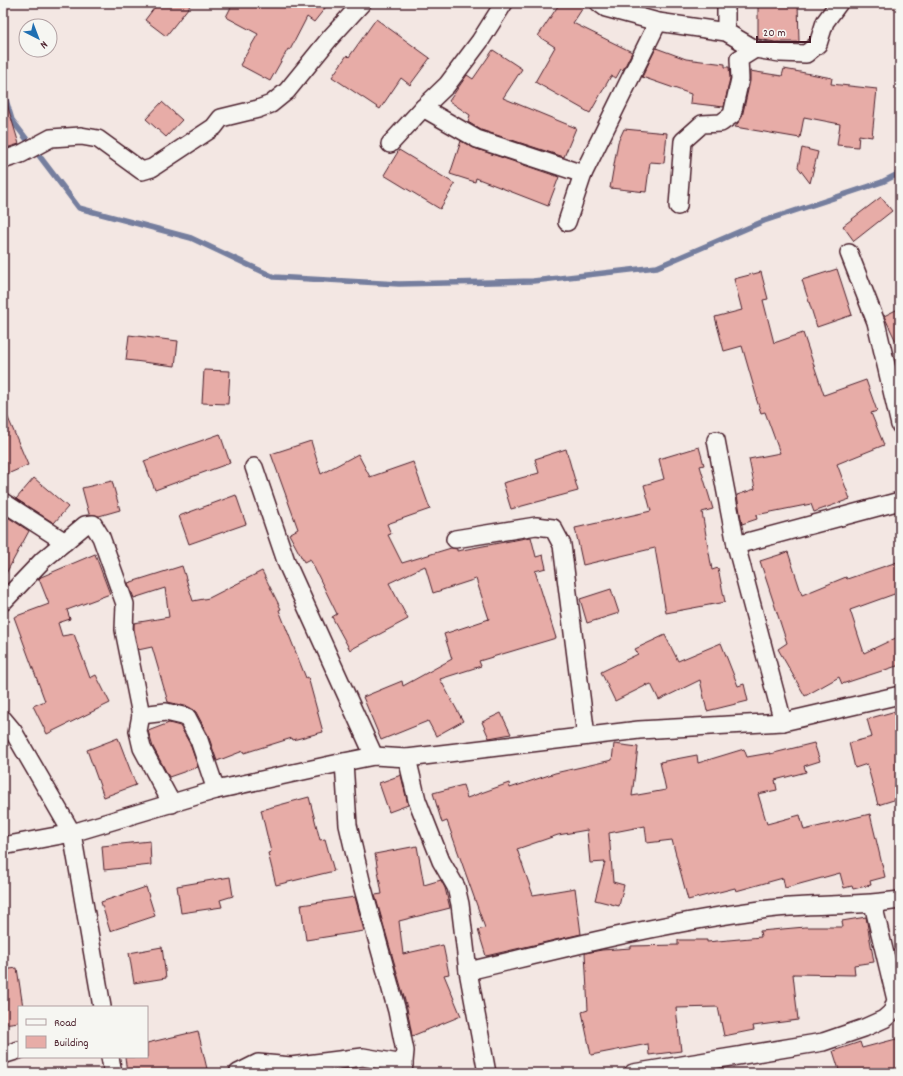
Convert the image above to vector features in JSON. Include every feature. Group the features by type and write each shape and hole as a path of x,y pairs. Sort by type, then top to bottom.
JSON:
{"street":[{"path":"3,160 21,154 52,138 81,136 98,139 142,170 152,168 214,127 221,118 258,109 271,104 287,91 330,38 362,3"},
{"path":"390,144 423,108 447,85 480,41 504,3"},
{"path":"599,3 606,8 658,22 726,32 755,49 780,53 806,54 818,44 825,22 839,3"},
{"path":"726,3 726,32"},
{"path":"567,222 583,174 658,22"},
{"path":"678,206 683,141 702,124 721,123 732,115 740,79 739,59 755,49"},
{"path":"423,108 477,139 583,174"},
{"path":"849,252 876,322 900,425"},
{"path":"716,440 736,545 783,722"},
{"path":"254,467 287,564 374,756"},
{"path":"3,502 65,542"},
{"path":"736,545 900,502"},
{"path":"3,602 43,560 85,525 93,524 101,537 125,604 124,630 141,715 138,731 142,748 172,804"},
{"path":"455,539 536,526 553,528 562,545 586,736"},
{"path":"3,846 72,833 216,790 374,756 407,758 639,730 783,722 900,695"},
{"path":"141,715 166,712 187,717 199,740 216,790"},
{"path":"3,720 12,730 72,833 102,1006"},
{"path":"407,758 417,800 441,861 456,887 460,904 468,971 487,1073"},
{"path":"238,1073 258,1063 291,1066 363,1057 404,1068 405,1051 397,1011 362,885 348,825 344,762"},
{"path":"468,971 642,930 763,909 873,904 900,900"},
{"path":"633,1073 823,1042 864,1028 884,1019 892,1012 896,1000 873,904"},
{"path":"3,1054 18,1050"},
{"path":"110,1058 113,1073"}],"building":[{"path":"158,3 192,3 166,36 145,20"},
{"path":"233,3 329,3 314,22 307,17 290,50 288,49 270,81 240,65 258,34 226,17"},
{"path":"560,3 586,3 573,23 632,52 623,70 621,69 616,78 611,76 590,113 535,82 555,47 538,36"},
{"path":"758,3 798,3 799,42 775,42 758,39"},
{"path":"376,19 430,58 410,85 401,78 380,109 332,77 347,55 349,57"},
{"path":"656,48 686,59 725,64 725,67 729,67 730,78 724,107 690,103 691,94 642,77"},
{"path":"493,50 522,69 503,98 576,128 564,157 481,130 468,122 470,115 449,101 467,75 473,79"},
{"path":"784,69 832,78 831,84 877,89 872,137 859,135 858,147 837,145 840,124 804,117 800,138 735,127 742,117 750,81 750,71 782,76"},
{"path":"162,102 182,120 166,137 146,119"},
{"path":"3,104 7,104 19,144 3,149"},
{"path":"624,129 667,133 664,163 650,162 646,192 610,188 618,142"},
{"path":"461,141 474,148 559,177 548,206 476,178 475,182 450,174"},
{"path":"802,148 818,152 810,183 798,167"},
{"path":"399,150 455,184 440,209 384,175"},
{"path":"881,197 892,211 854,241 843,226"},
{"path":"837,269 852,315 817,327 802,280"},
{"path":"761,272 768,299 763,300 774,343 803,333 824,395 866,380 877,411 871,413 884,445 837,464 850,499 814,512 811,504 756,515 757,519 742,524 737,495 755,489 749,459 780,453 765,412 761,413 742,346 724,351 715,317 742,310 734,279"},
{"path":"900,308 900,350 884,316"},
{"path":"129,335 178,341 175,366 126,360"},
{"path":"204,370 230,371 228,404 202,403"},
{"path":"3,406 28,465 3,476"},
{"path":"220,434 230,463 155,490 144,461"},
{"path":"311,441 321,474 358,454 370,477 413,462 430,509 387,524 391,534 388,535 402,563 451,548 457,549 457,551 531,537 536,557 543,555 546,568 535,571 556,638 479,661 481,666 440,679 463,721 436,736 428,721 381,740 363,697 402,681 403,686 452,659 444,634 489,619 476,579 433,593 425,566 389,583 408,619 350,650 332,617 337,614 310,559 304,562 289,534 298,529 271,454"},
{"path":"699,447 704,465 700,466 713,509 702,512 712,570 718,568 725,602 666,613 655,548 583,565 575,528 651,511 644,485 664,479 659,459"},
{"path":"566,449 578,491 511,509 503,483 539,473 535,459"},
{"path":"34,478 68,507 54,523 16,499"},
{"path":"112,481 120,510 99,516 89,514 82,488"},
{"path":"236,495 246,524 189,544 179,516"},
{"path":"3,514 29,531 3,579"},
{"path":"788,552 802,595 846,577 847,579 900,561 900,592 850,610 864,653 900,636 900,665 842,684 839,677 805,696 778,649 787,643 760,561"},
{"path":"95,554 110,594 67,610 70,619 58,623 62,636 74,634 90,678 96,675 110,703 47,734 33,706 45,701 14,617 49,604 39,579 41,577"},
{"path":"182,566 193,601 209,598 262,571 281,609 279,610 306,678 308,677 323,732 293,740 292,738 244,753 243,751 217,761 208,735 196,712 189,707 168,702 152,647 138,650 134,629 134,623 169,617 165,588 134,598 128,583"},
{"path":"611,589 619,613 587,623 580,599"},
{"path":"665,635 678,661 721,643 738,686 744,684 748,701 707,711 700,680 659,700 651,684 646,686 646,684 645,686 615,701 601,672 638,654 635,649"},
{"path":"896,711 900,727 900,798 878,805 867,764 855,768 849,743 872,737 867,719"},
{"path":"501,713 511,734 489,738 482,722"},
{"path":"169,723 180,726 190,744 198,767 169,777 153,747 148,731"},
{"path":"118,738 136,785 104,797 87,750"},
{"path":"814,743 820,761 804,766 806,772 775,780 777,790 758,794 767,824 800,815 804,830 870,814 885,877 870,881 871,885 853,889 852,886 844,888 840,873 785,888 783,878 736,891 735,888 688,900 672,840 647,843 645,826 609,833 613,882 624,885 619,906 595,900 605,862 590,863 587,830 558,835 517,849 533,895 575,888 581,934 486,956 478,930 485,928 447,821 442,823 433,793 463,785 467,798 509,783 510,788 555,773 612,760 614,744 638,747 632,796 666,790 660,762 697,755 698,763 744,749 747,757 770,754"},
{"path":"401,775 408,805 389,812 379,783"},
{"path":"309,797 320,840 325,839 334,871 276,885 268,853 271,852 261,810"},
{"path":"150,841 151,865 104,870 102,846"},
{"path":"417,846 424,885 441,880 445,888 450,908 399,921 403,954 443,945 449,974 444,975 461,1016 412,1036 407,1008 375,895 382,894 375,854"},
{"path":"230,877 233,896 220,900 222,907 181,913 177,886"},
{"path":"146,887 155,916 110,931 101,902"},
{"path":"355,897 364,931 306,940 301,905"},
{"path":"866,917 874,962 854,965 855,975 793,974 798,1020 753,1026 754,1030 724,1036 718,1007 676,1008 681,1051 649,1055 648,1044 591,1055 582,1012 588,1010 585,953 631,948 631,946 678,945 678,940 707,940 707,942 761,937 760,931 805,927 843,927 842,921"},
{"path":"162,947 166,978 134,983 129,953"},
{"path":"17,968 23,1006 18,1006 18,1022 3,1024 3,970"},
{"path":"198,1031 208,1073 127,1073 125,1058 148,1058 148,1043"},
{"path":"900,1038 900,1073 840,1073 833,1051 860,1042 862,1048"}],"waterway":[{"path":"3,90 12,120 79,208 191,238 274,277 399,284 533,281 657,267 764,221 882,182 900,173"}]}
